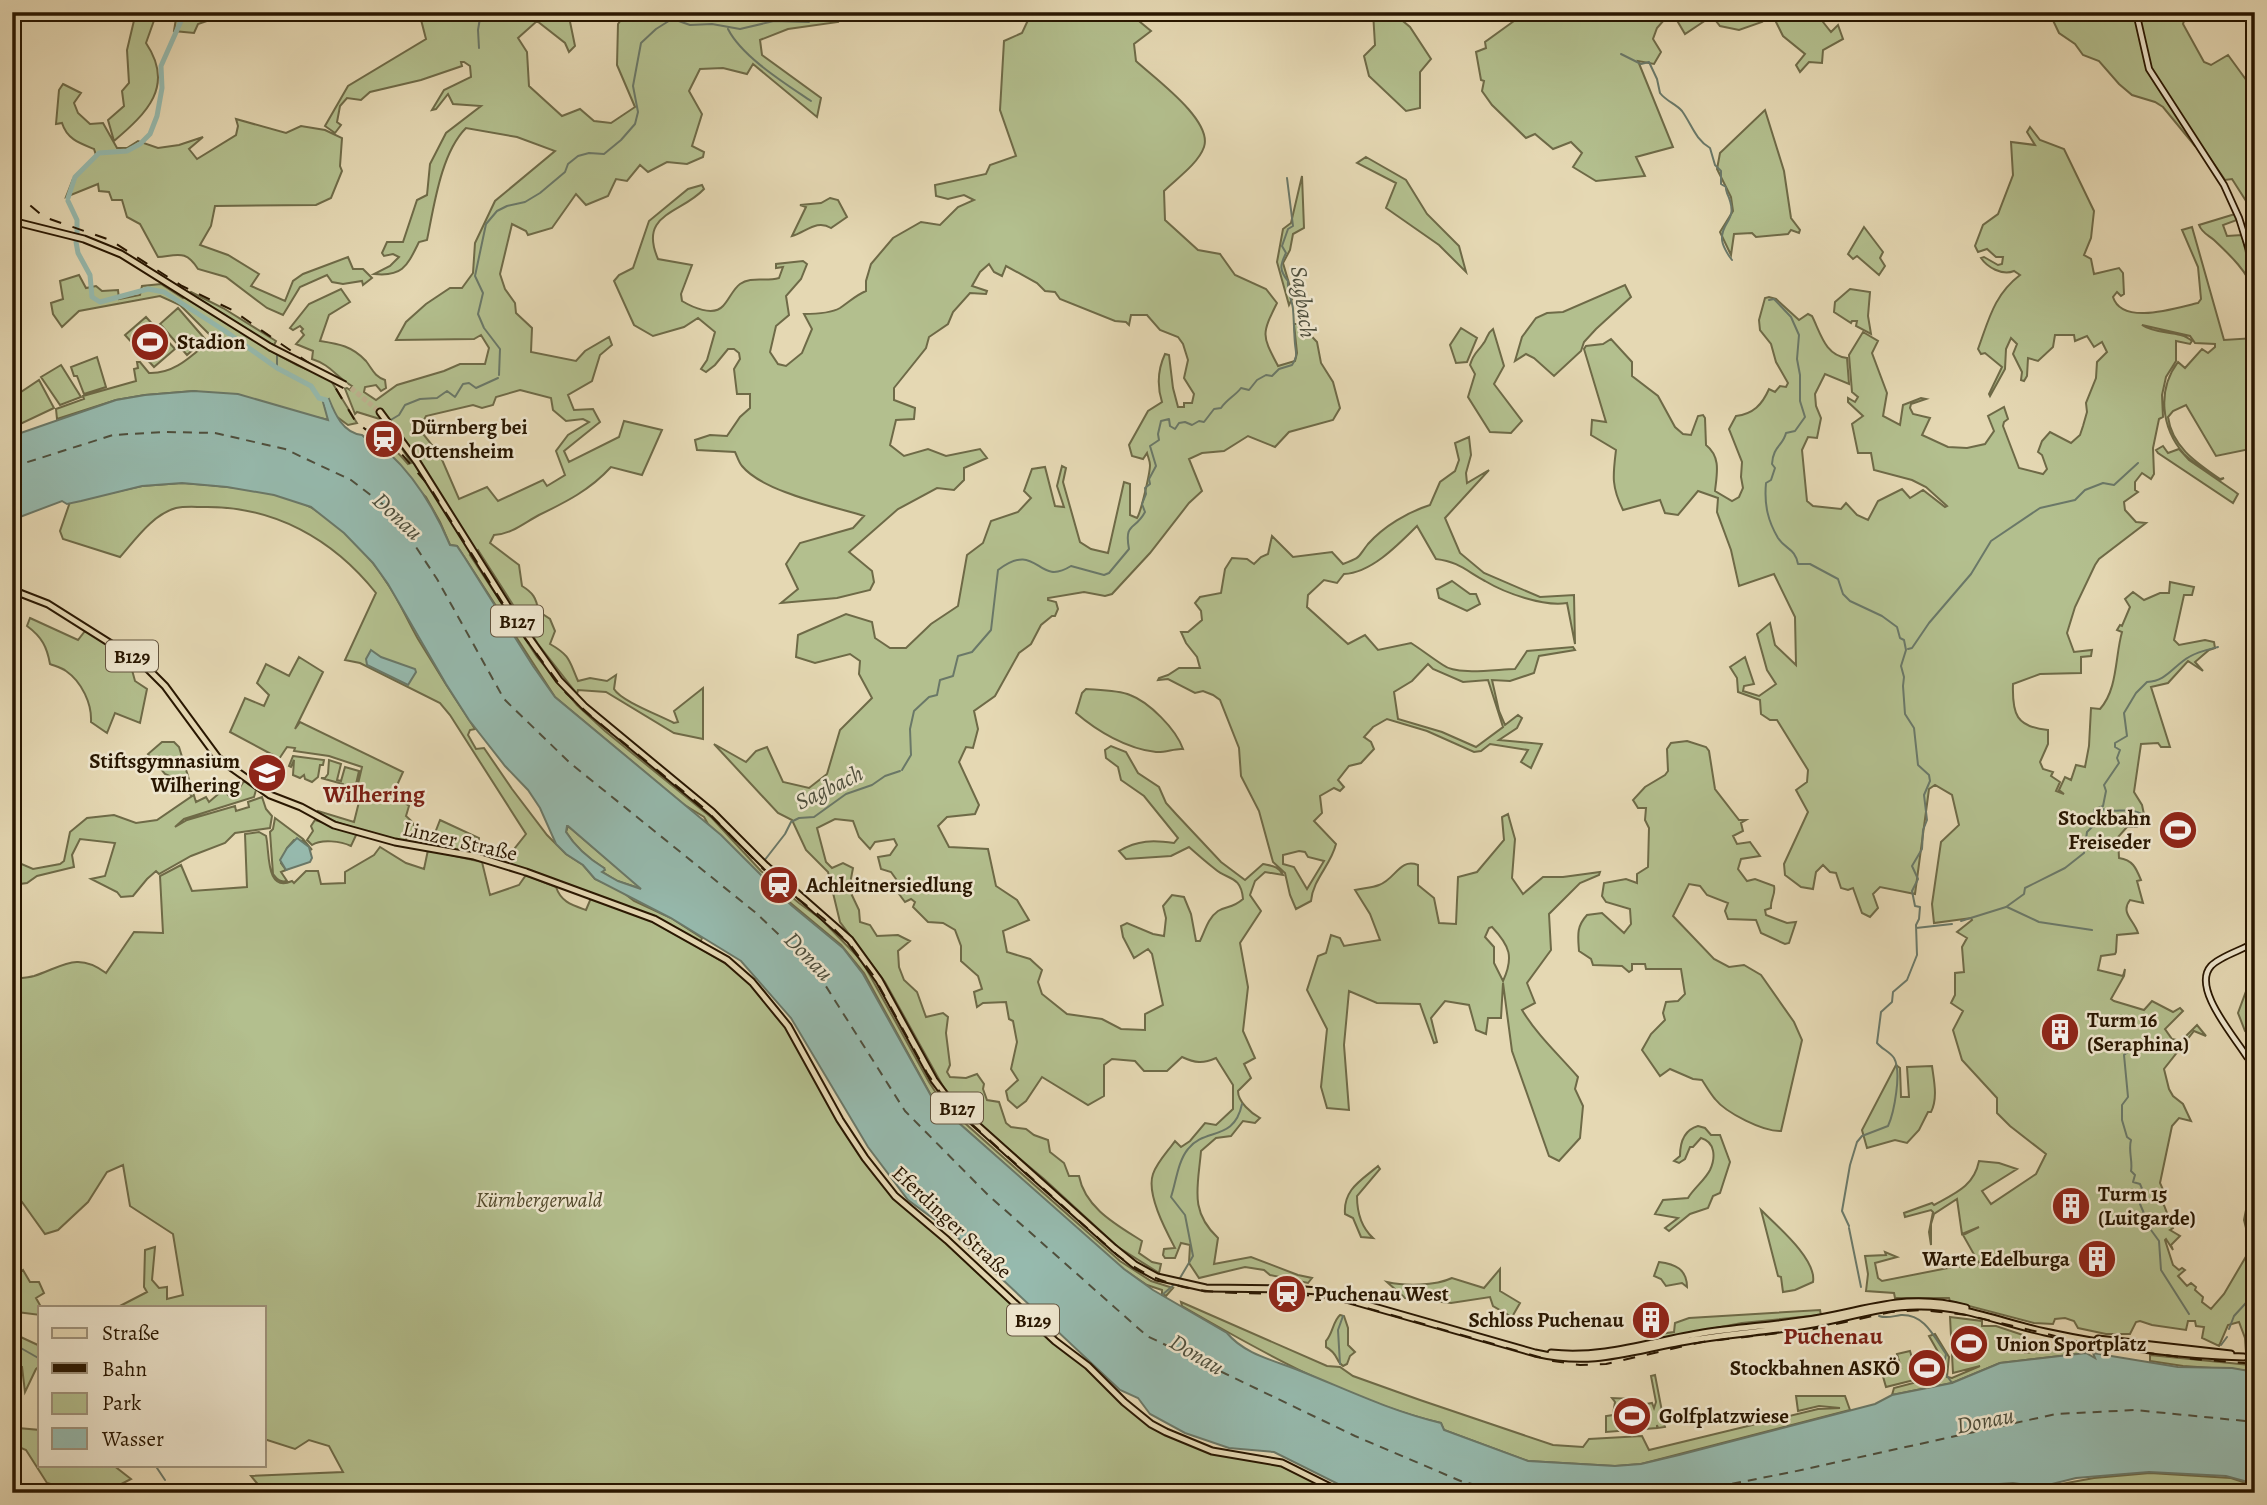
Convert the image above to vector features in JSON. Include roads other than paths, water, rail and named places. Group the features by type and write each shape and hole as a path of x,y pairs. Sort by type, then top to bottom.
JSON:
{"main road":[{"path":"2136,12 2152,74 2212,164 2236,211 2255,269"},
{"path":"12,220 84,239 121,254 270,347 348,386"},
{"name":"B127","path":"382,414 531,642 566,689 712,812 763,864 839,929 862,954 934,1080 957,1109 1124,1257 1147,1272 1180,1284 1219,1289 1318,1291 1521,1349 1562,1354 1601,1354 1699,1334 1808,1320 1884,1303 1921,1301 1951,1304 2081,1336 2219,1351 2254,1359"},
{"name":"Linzer Straße","path":"12,590 48,604 146,666 165,686 218,758 268,794 301,807 334,825 395,842 474,856 654,919 727,960 747,977 788,1027 799,1047"},
{"path":"2255,943 2213,964 2206,981 2212,1004 2247,1057 2255,1064"},
{"name":"Eferdinger Straße","path":"799,1047 840,1120 895,1196 947,1240 1055,1341 1088,1366 1144,1419 1166,1432 1212,1451 1282,1463 1342,1493"},
{"path":"1970,1493 1996,1493"}],"water":[{"name":"Donau","path":"194,391 238,394 328,420 323,402 329,399 345,427 389,453 416,484 432,508 450,545 457,546 555,697 721,835 791,905 843,948 863,974 934,1101 1124,1269 1153,1290 1227,1333 1234,1341 1252,1352 1388,1407 1441,1423 1444,1430 1528,1461 1615,1466 1641,1464 1679,1455 1875,1404 1892,1395 1952,1383 2000,1363 2086,1353 2095,1358 2093,1353 2178,1367 2232,1368 2255,1372 2255,1484 2226,1476 2149,1472 2076,1478 2040,1487 2013,1483 1929,1493 1356,1493 1274,1452 1229,1448 1185,1433 1150,1414 1138,1398 1120,1390 954,1234 908,1200 868,1147 791,1018 741,961 671,918 595,879 583,865 556,844 540,808 469,720 373,563 344,533 311,507 274,495 182,483 142,486 67,504 62,501 12,520 12,436 116,400","holes":["568,826 641,889 602,872 604,868 570,838 566,832"]},
{"path":"371,650 381,657 415,669 416,672 408,685 367,665 366,659"},
{"path":"297,838 309,847 312,858 310,862 286,870 280,860"}],"waterway":[{"path":"68,198 75,177 99,153 127,151 150,134 157,116 162,88 161,66 185,12"},
{"path":"479,48 481,12"},
{"path":"499,375 500,349 484,328 478,314 483,293 475,276 486,224 497,211 525,202 540,193 565,172 568,164 578,156 589,153 604,154 621,140 635,124 638,112 633,86 641,43 672,19 695,12"},
{"path":"673,19 690,25 712,24 740,29 774,21 809,22"},
{"path":"728,29 754,60 811,101"},
{"path":"1621,54 1641,64 1649,62 1660,93 1682,111 1697,136 1710,148 1715,165 1721,171 1721,184 1726,187 1732,209 1722,233 1724,247 1732,260"},
{"name":"Sagbach","path":"902,770 911,755 910,729 914,711 929,697 937,695 940,680 953,676 958,656 972,652 991,630 998,570 1022,559 1051,572 1071,566 1104,575 1109,573 1129,549 1129,530 1145,512 1142,504 1145,488 1150,484 1149,479 1156,466 1150,446 1159,440 1161,421 1169,419 1170,426 1175,429 1179,423 1192,425 1199,421 1204,422 1214,409 1221,408 1241,388 1249,390 1257,380 1266,375 1272,376 1279,369 1292,365 1296,355 1293,309 1288,281 1281,267 1286,253 1282,246 1288,229 1293,226 1287,178"},
{"path":"68,201 77,220 77,234"},
{"path":"76,242 78,253 90,275 92,297 100,302 148,289 164,292 277,368 311,386 319,398 326,400 328,406"},
{"path":"1769,300 1774,299 1791,317 1799,335 1797,359 1800,401 1805,417 1795,431 1786,433 1774,453 1772,464 1775,468 1771,480 1766,483 1769,519 1778,538 1792,552 1798,564 1810,564 1838,579 1843,594 1850,601 1882,616 1897,627 1906,650 1901,666 1905,714 1914,728 1918,765 1929,775 1930,781 1924,795 1927,820 1923,830 1922,849 1912,866 1918,879 1912,891 1915,906 1920,907 1916,925 1917,955 1907,980 1893,992 1892,1002 1881,1012 1877,1043 1894,1058 1896,1064 1895,1102 1888,1126 1862,1136 1857,1142 1842,1211 1849,1226"},
{"path":"277,355 277,368"},
{"path":"389,421 399,415 405,405 420,399 437,398 447,391 455,397 463,384 469,383 476,388 498,378"},
{"path":"372,447 378,440"},
{"path":"1908,649 1912,648 1929,623 1971,574 1991,541 2040,508 2075,500 2085,490 2103,483 2114,485 2138,463"},
{"path":"2097,823 2094,810 2103,806 2106,791 2104,785 2119,763 2117,758 2120,750 2115,747 2115,743 2127,736 2124,713 2136,693 2147,682 2162,678 2191,656 2218,647"},
{"name":"Sagbach","path":"764,861 791,822 799,818 814,817 846,794 900,771"},
{"path":"2097,819 2099,816 2096,812 2102,809 2136,812 2146,818"},
{"path":"1961,921 2006,907 2024,894 2025,888 2065,868 2084,853 2087,832 2094,825"},
{"path":"2007,907 2039,922 2092,930"},
{"path":"1916,928 1952,924"},
{"path":"2136,1045 2124,1055 2128,1097 2122,1105 2122,1120 2127,1137 2131,1140 2131,1171 2135,1175 2133,1182 2140,1184 2143,1191 2140,1204 2159,1241 2161,1270 2189,1314"},
{"path":"1180,1278 1193,1256 1185,1215 1171,1197 1180,1166 1188,1149 1195,1142 1233,1124 1242,1104"},
{"path":"1849,1228 1861,1287"},
{"path":"1162,1295 1176,1283"},
{"path":"2229,1329 2234,1316 2255,1293"},
{"path":"1340,1364 1338,1330 1343,1316"},
{"path":"1879,1316 1909,1316 1923,1322 1946,1354 1943,1370 1952,1383"},
{"path":"2221,1345 2227,1337"},
{"path":"12,1343 38,1358"},
{"path":"156,1466 165,1480"}],"tunnel":[{"path":"351,388 380,412"}],"railway":[{"path":"12,190 44,217 110,240 182,286 232,310 329,377 354,419 365,429 394,445 429,486 524,637 566,693 705,809 774,880 824,919 851,946 873,975 927,1073 946,1101 1116,1254 1143,1272 1197,1290 1339,1300 1553,1361 1580,1365 1606,1364 1702,1342 1814,1329 1891,1312 1922,1310 1967,1315 2097,1346 2255,1364"}],"place":[{"name":"Stadion","path":"150,342"},
{"name":"Dürnberg bei Ottensheim","path":"384,439"},
{"name":"Stiftsgymnasium Wilhering","path":"267,773"},
{"name":"Stockbahn Freiseder","path":"2178,830"},
{"name":"Achleitnersiedlung","path":"779,885"},
{"name":"Turm 16 (Seraphina)","path":"2060,1032"},
{"name":"Turm 15 (Luitgarde)","path":"2071,1206"},
{"name":"Warte Edelburga","path":"2097,1259"},
{"name":"Puchenau West","path":"1287,1294"},
{"name":"Schloss Puchenau","path":"1651,1320"},
{"name":"Union Sportplatz","path":"1969,1344"},
{"name":"Stockbahnen ASKÖ","path":"1927,1368"},
{"name":"Golfplatzwiese","path":"1632,1416"}],"district":[{"name":"Wilhering","path":"374,794"},
{"name":"Puchenau","path":"1833,1336"}],"park label":[{"name":"Kürnbergerwald","path":"539,1200"}]}
